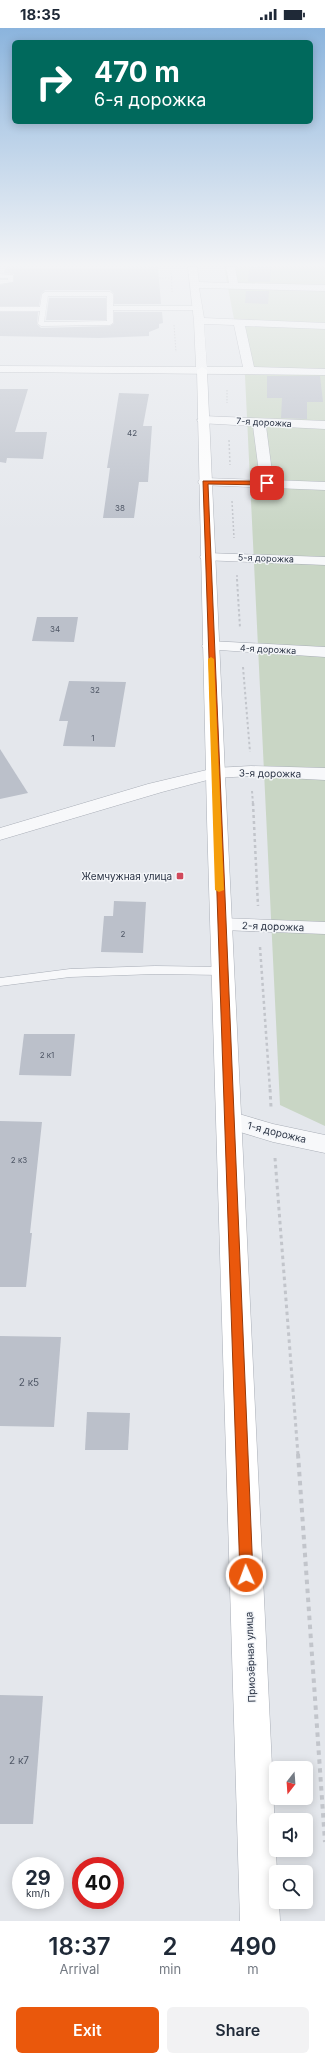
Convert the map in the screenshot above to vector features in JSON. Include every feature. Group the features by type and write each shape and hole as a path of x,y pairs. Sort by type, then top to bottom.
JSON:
{"street":[{"name":"Приозёрная улица","path":"201,355 210,646 260,1921"},
{"path":"246,355 249,370"},
{"path":"0,369 249,370 325,372"},
{"name":"7-я дорожка","path":"203,420 325,425"},
{"path":"259,422 267,483"},
{"path":"205,482 325,486"},
{"name":"5-я дорожка","path":"208,557 325,561"},
{"name":"4-я дорожка","path":"210,646 325,652"},
{"name":"3-я дорожка","path":"215,773 251,771 325,774"},
{"path":"0,834 155,788 215,773"},
{"name":"2-я дорожка","path":"221,924 325,928"},
{"name":"1-я дорожка","path":"228,1120 273,1133 325,1144"}],"lane":[{"path":"0,982 70,973 155,970 223,971"}],"path":[{"path":"224,370 235,557 251,771 259,925 273,1133 305,1547 325,1842"}],"green space":[{"path":"241,355 325,355 325,1126 280,1105 245,376"}],"building":[{"path":"267,376 320,376 323,402 307,402 307,419 281,418 282,398 267,398"},
{"path":"0,389 28,389 15,432 47,432 43,459 7,458 6,463 0,462"},
{"path":"119,393 149,394 143,426 152,426 148,482 139,482 134,518 103,518 110,468 107,468"},
{"path":"37,617 78,617 74,642 32,641"},
{"path":"69,681 126,682 115,747 63,746 68,721 59,721"},
{"path":"0,749 28,793 0,799"},
{"path":"114,901 146,902 143,953 101,952 104,916 113,916"},
{"path":"24,1034 75,1034 71,1076 19,1075"},
{"path":"0,1121 42,1122 30,1233 32,1233 26,1287 0,1287"},
{"path":"0,1336 61,1337 54,1427 0,1426"},
{"path":"87,1412 130,1413 128,1450 85,1450"},
{"path":"0,1695 43,1696 33,1824 0,1824"}],"slow traffic":[{"path":"211,659 219,890"}],"place":[{"name":"Жемчужная улица","path":"180,876"}],"route":[{"path":"246,1575 205,482 267,483"}]}
